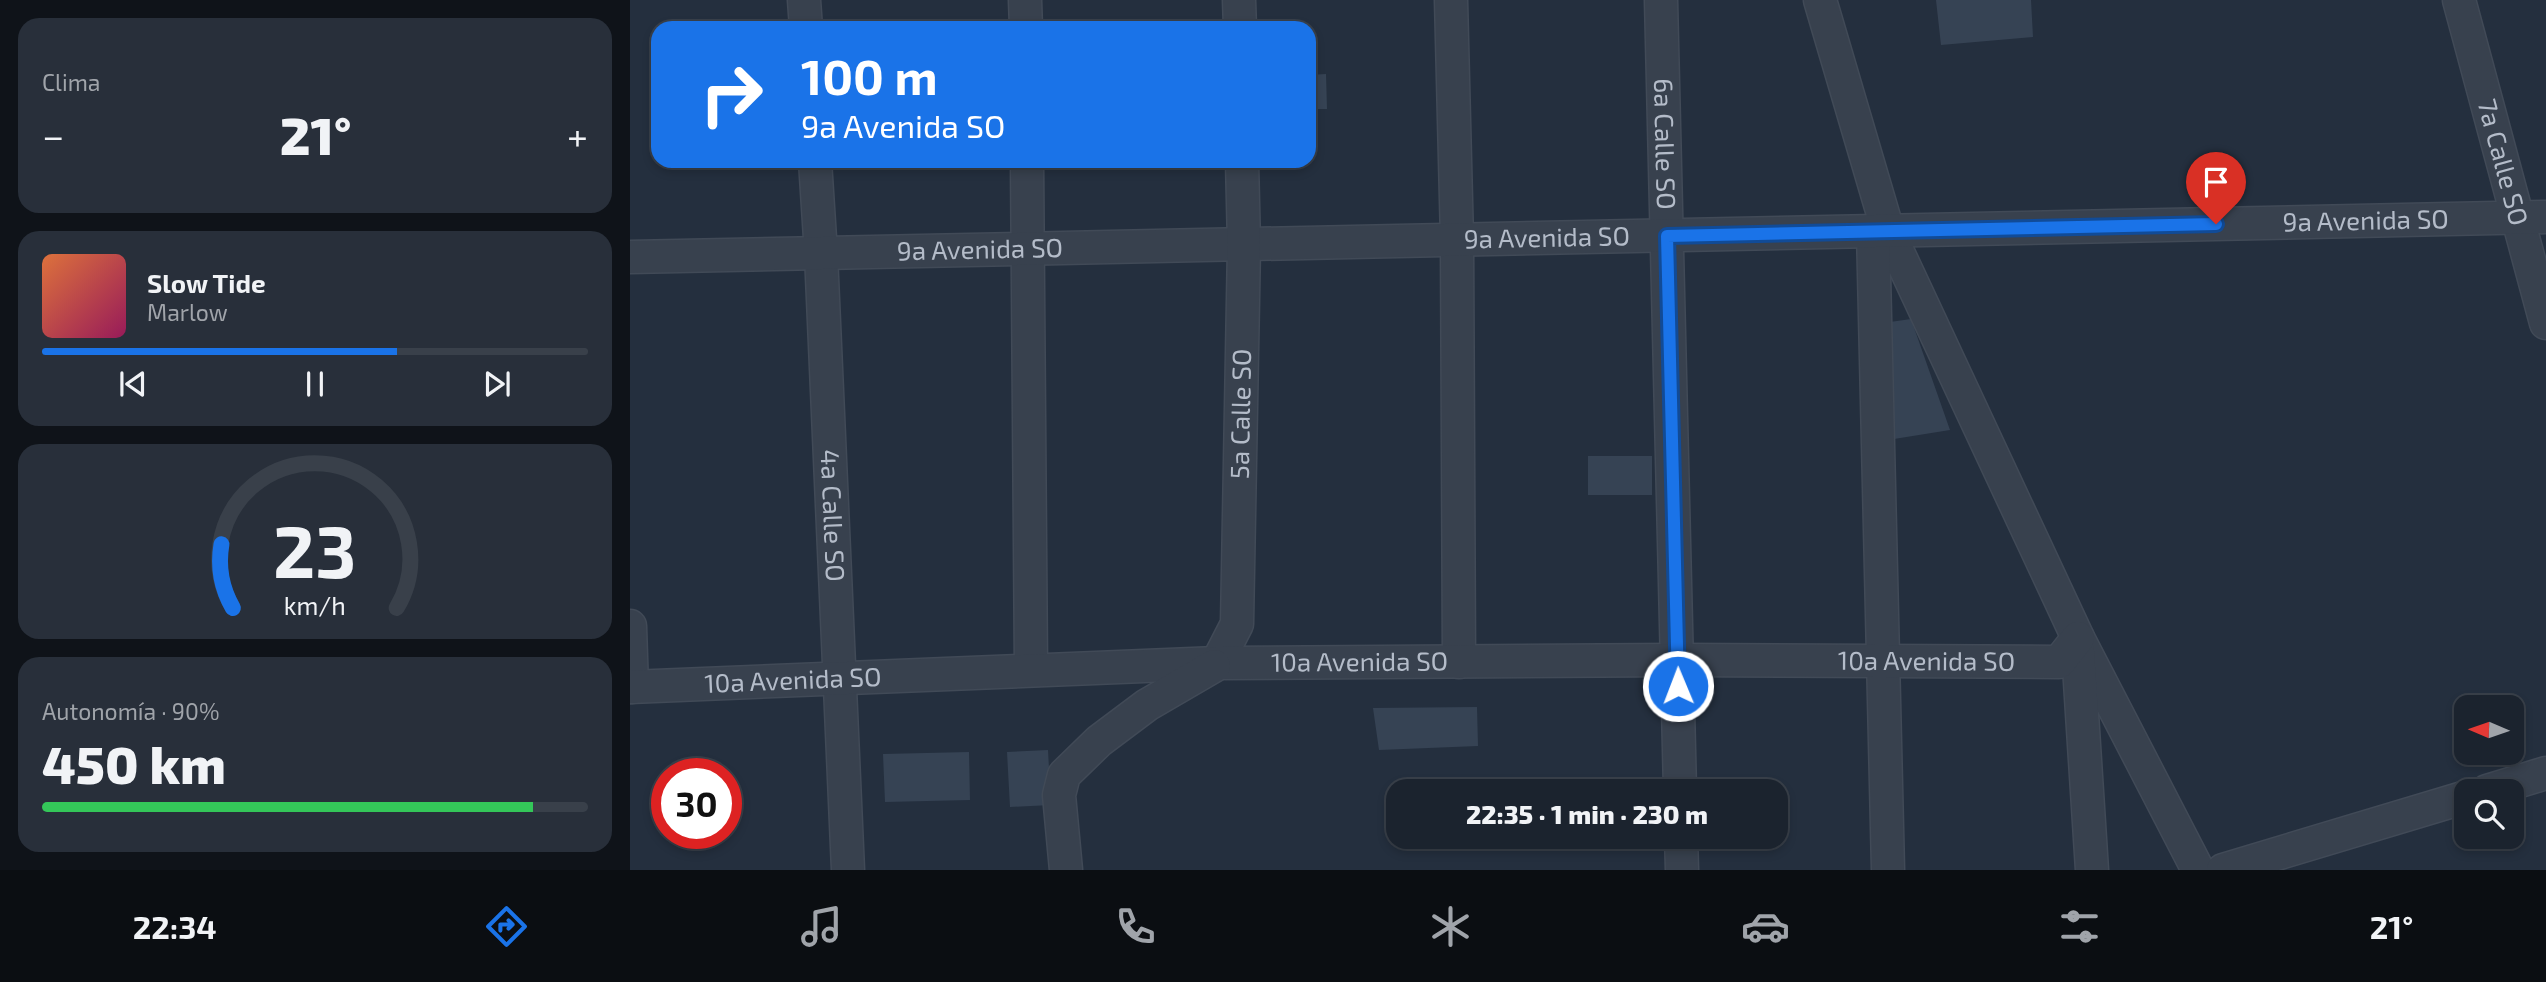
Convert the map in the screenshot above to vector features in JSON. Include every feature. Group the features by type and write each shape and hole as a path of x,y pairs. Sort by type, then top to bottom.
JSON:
{"street":[{"path":"804,0 806,21"},
{"path":"1025,0 1026,21"},
{"path":"1239,0 1240,21"},
{"path":"1451,0 1457,240 1459,662"},
{"name":"6a Calle SO","path":"1661,0 1680,779"},
{"path":"1820,0 1880,231 2078,638 2197,870"},
{"name":"7a Calle SO","path":"2459,0 2531,217 2546,323"},
{"name":"4a Calle SO","path":"815,168 848,870"},
{"path":"1027,168 1031,670"},
{"name":"5a Calle SO","path":"1217,663 1237,624 1244,245 1242,168"},
{"name":"9a Avenida SO","path":"630,257 2531,217"},
{"path":"1880,231 1883,661 1888,870"},
{"path":"630,626 631,687"},
{"path":"2078,638 2092,870"},
{"name":"10a Avenida SO","path":"631,687 1217,663 1677,660 2059,662 2078,638"},
{"path":"1066,870 1059,795 1064,775 1099,741 1147,705 1217,663"},
{"path":"2524,780 2546,773"},
{"path":"2223,870 2454,801"},
{"path":"1681,849 1682,870"}],"building":[{"path":"1936,0 2031,0 2033,37 1941,45"},
{"path":"1326,74 1327,109 1316,109 1316,75"},
{"path":"1911,319 1950,430 1894,439 1883,323"},
{"path":"1588,456 1652,456 1652,495 1588,495"},
{"path":"1477,707 1478,746 1379,750 1373,708"},
{"path":"1048,750 1051,805 1010,807 1007,752"},
{"path":"969,752 970,800 885,802 883,754"}],"route":[{"path":"1678,686 1667,236 2216,224"}]}
